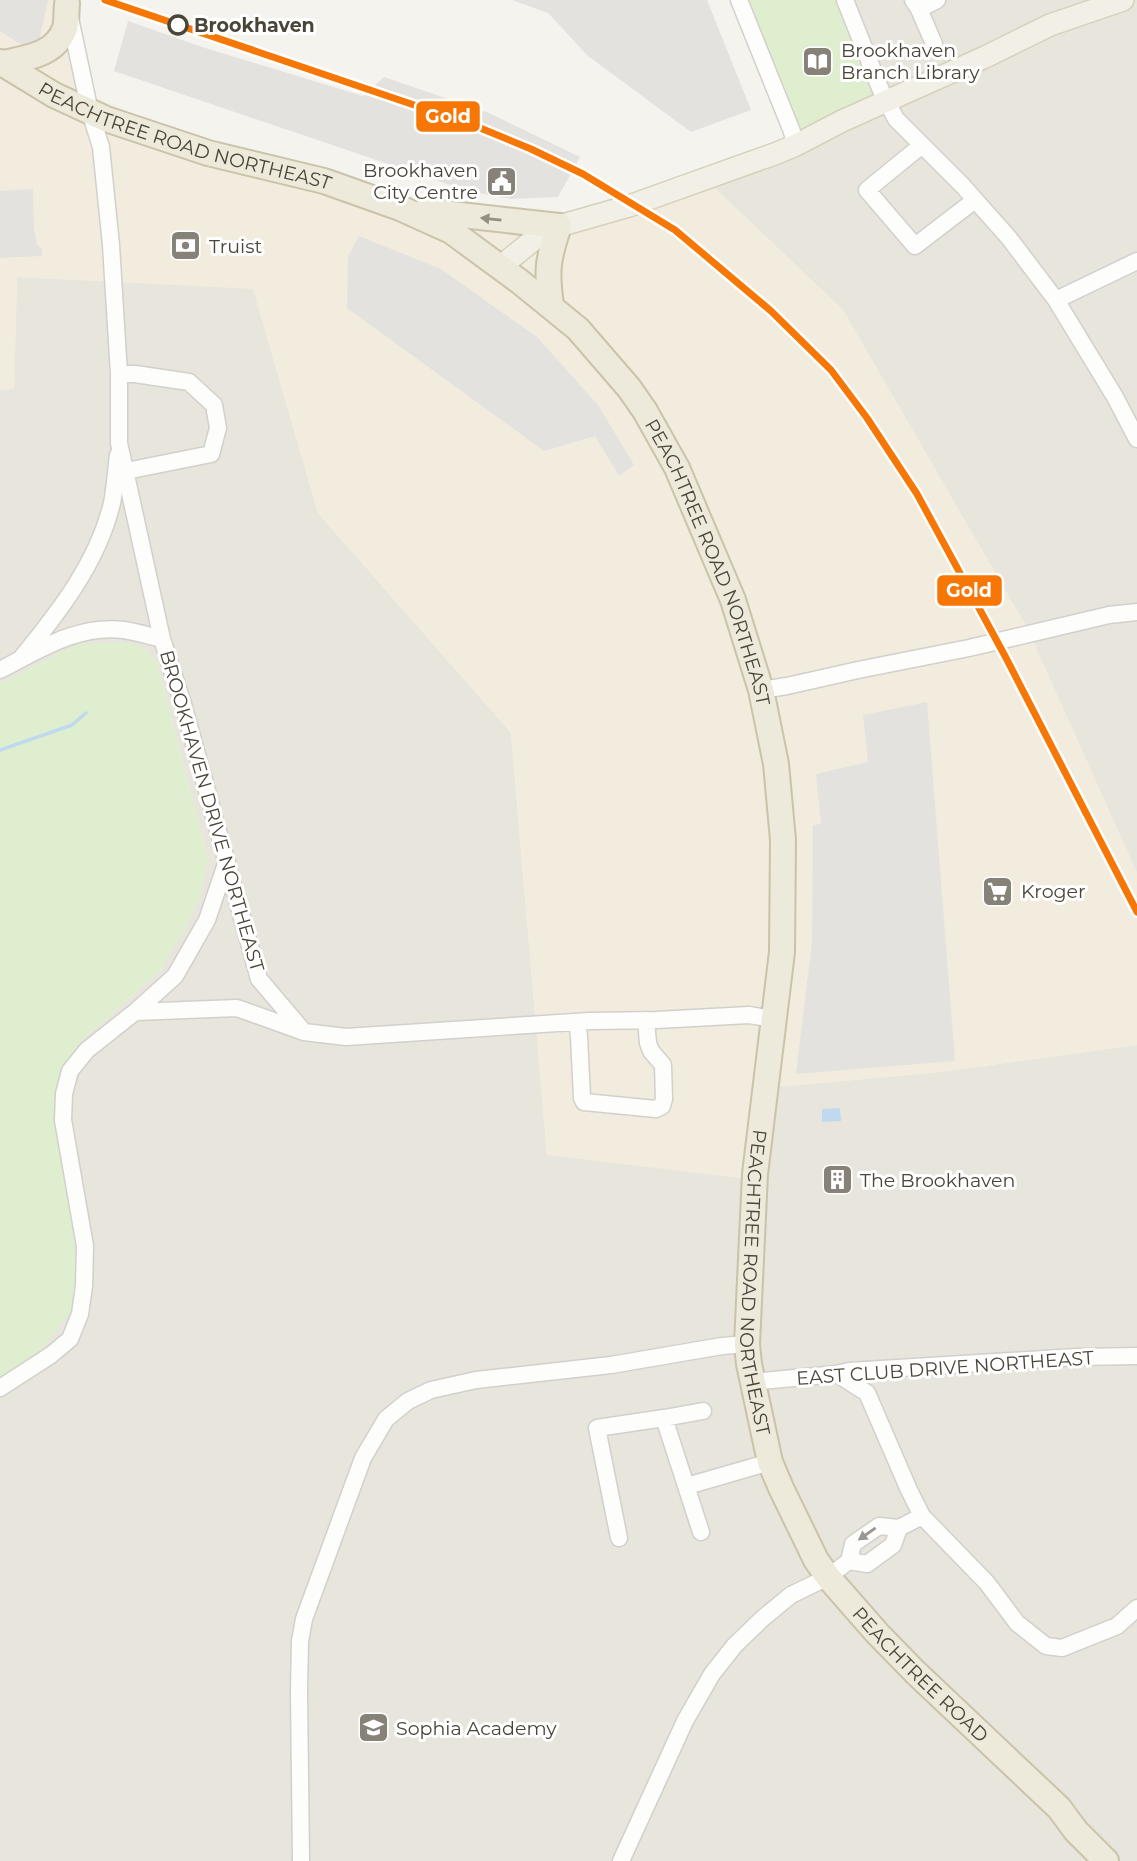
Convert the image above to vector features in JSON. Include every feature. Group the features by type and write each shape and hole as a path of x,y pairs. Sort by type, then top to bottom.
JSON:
{"highway":[{"path":"1,62 41,54 50,48 65,28 67,2"},
{"name":"PEACHTREE ROAD NORTHEAST","path":"1,62 90,112 146,134 208,153 324,181 400,208 451,231 551,305 578,329 629,388 675,465 733,600 761,690 776,764 783,840 782,952 755,1174 747,1345 752,1382 770,1462"},
{"path":"400,208 559,226 548,266 551,305"},
{"name":"PEACHTREE ROAD","path":"770,1462 816,1560 828,1577 915,1672 1059,1808 1076,1831 1106,1861"}],"main road":[{"path":"500,267 537,237 559,226 629,206 796,145 1050,25 1109,2"}],"street":[{"path":"739,0 796,145"},
{"path":"845,0 896,119 975,200 1056,300 1115,397 1137,439"},
{"path":"934,44 916,4 937,0"},
{"name":"BROOKHAVEN DRIVE NORTHEAST","path":"67,2 90,112 102,147 119,374 119,443 162,639 183,704 259,979 304,1032"},
{"path":"922,145 867,190 915,246 975,200"},
{"path":"1056,300 1137,261"},
{"path":"119,374 189,382 214,405 218,428 211,454 126,471"},
{"path":"22,657 51,621 96,549 112,502 119,443"},
{"path":"761,690 787,687 969,648 1109,615 1137,612"},
{"path":"0,670 58,640 94,630 123,630 162,639"},
{"path":"0,1388 51,1355 70,1339 80,1314 85,1246 63,1120 64,1094 70,1071 87,1050 175,976 207,920 227,862"},
{"path":"135,1012 237,1008 304,1032 346,1037 577,1022 750,1015 773,1019"},
{"path":"577,1022 584,1102 656,1109 662,1106 664,1100 663,1065 651,1051 646,1020"},
{"path":"301,1861 299,1691 300,1642 304,1619 363,1458 386,1419 408,1401 431,1390 476,1380 611,1365 722,1346 747,1345"},
{"name":"EAST CLUB DRIVE NORTHEAST","path":"752,1382 849,1371 1137,1356"},
{"path":"837,1374 867,1393 922,1516 987,1583 1017,1623 1046,1646 1062,1648 1117,1626 1137,1608"},
{"path":"620,1538 597,1428 703,1411"},
{"path":"664,1418 701,1532"},
{"path":"687,1486 770,1462"},
{"path":"849,1562 853,1544 879,1526 899,1528 922,1516"},
{"path":"621,1861 685,1721 712,1674 736,1645 791,1595 828,1577 849,1562 867,1564 893,1545 899,1528"}],"shaded area":[{"path":"0,0 78,0 89,95 254,169 409,203 549,223 704,178 843,310 1027,628 1137,873 1137,1045 940,1072 767,1088 747,1179 547,1155 511,733 318,513 253,289 17,277 14,389 0,390"},
{"path":"0,0 48,0 37,50 0,31"},
{"path":"512,0 707,0 751,110 691,132 588,56 548,13"},
{"path":"847,0 1137,0 1137,873 1027,628 843,310 704,178 796,145"},
{"path":"128,21 202,47 363,96 384,77 489,113 580,157 558,197 511,199 468,191 114,71"},
{"path":"33,189 34,229 42,256 0,258 0,191"},
{"path":"359,236 441,269 537,337 598,405 634,465 619,476 595,436 544,451 347,308 348,256"},
{"path":"17,277 253,288 318,513 511,733 547,1155 767,1088 940,1072 1137,1045 1137,1861 0,1861 0,1382 74,1227 55,1120 59,1074 81,1041 161,970 208,859 157,663 144,648 0,684 0,390 14,388"},
{"path":"927,702 955,1061 796,1074 812,942 813,825 821,824 816,774 868,762 863,715"}],"green space":[{"path":"745,0 847,0 881,95 796,145"},
{"path":"128,642 144,648 157,663 208,859 199,901 161,970 81,1041 59,1074 55,1120 74,1227 77,1303 36,1356 0,1382 0,684 76,644"}],"water":[{"path":"840,1108 841,1121 822,1122 822,1109"}],"waterway":[{"path":"0,750 72,725 86,713"}],"transit line":[{"name":"Gold","path":"105,0 473,125 531,149 583,174 675,230 771,311 831,370 867,418 917,494 1005,656 1137,912"}],"place":[{"name":"Brookhaven","path":"178,25"},
{"name":"Brookhaven Branch Library","path":"818,61"},
{"name":"Brookhaven City Centre","path":"501,181"},
{"name":"Truist","path":"186,246"},
{"name":"Kroger","path":"998,891"},
{"name":"The Brookhaven","path":"837,1180"},
{"name":"Sophia Academy","path":"373,1728"}]}
